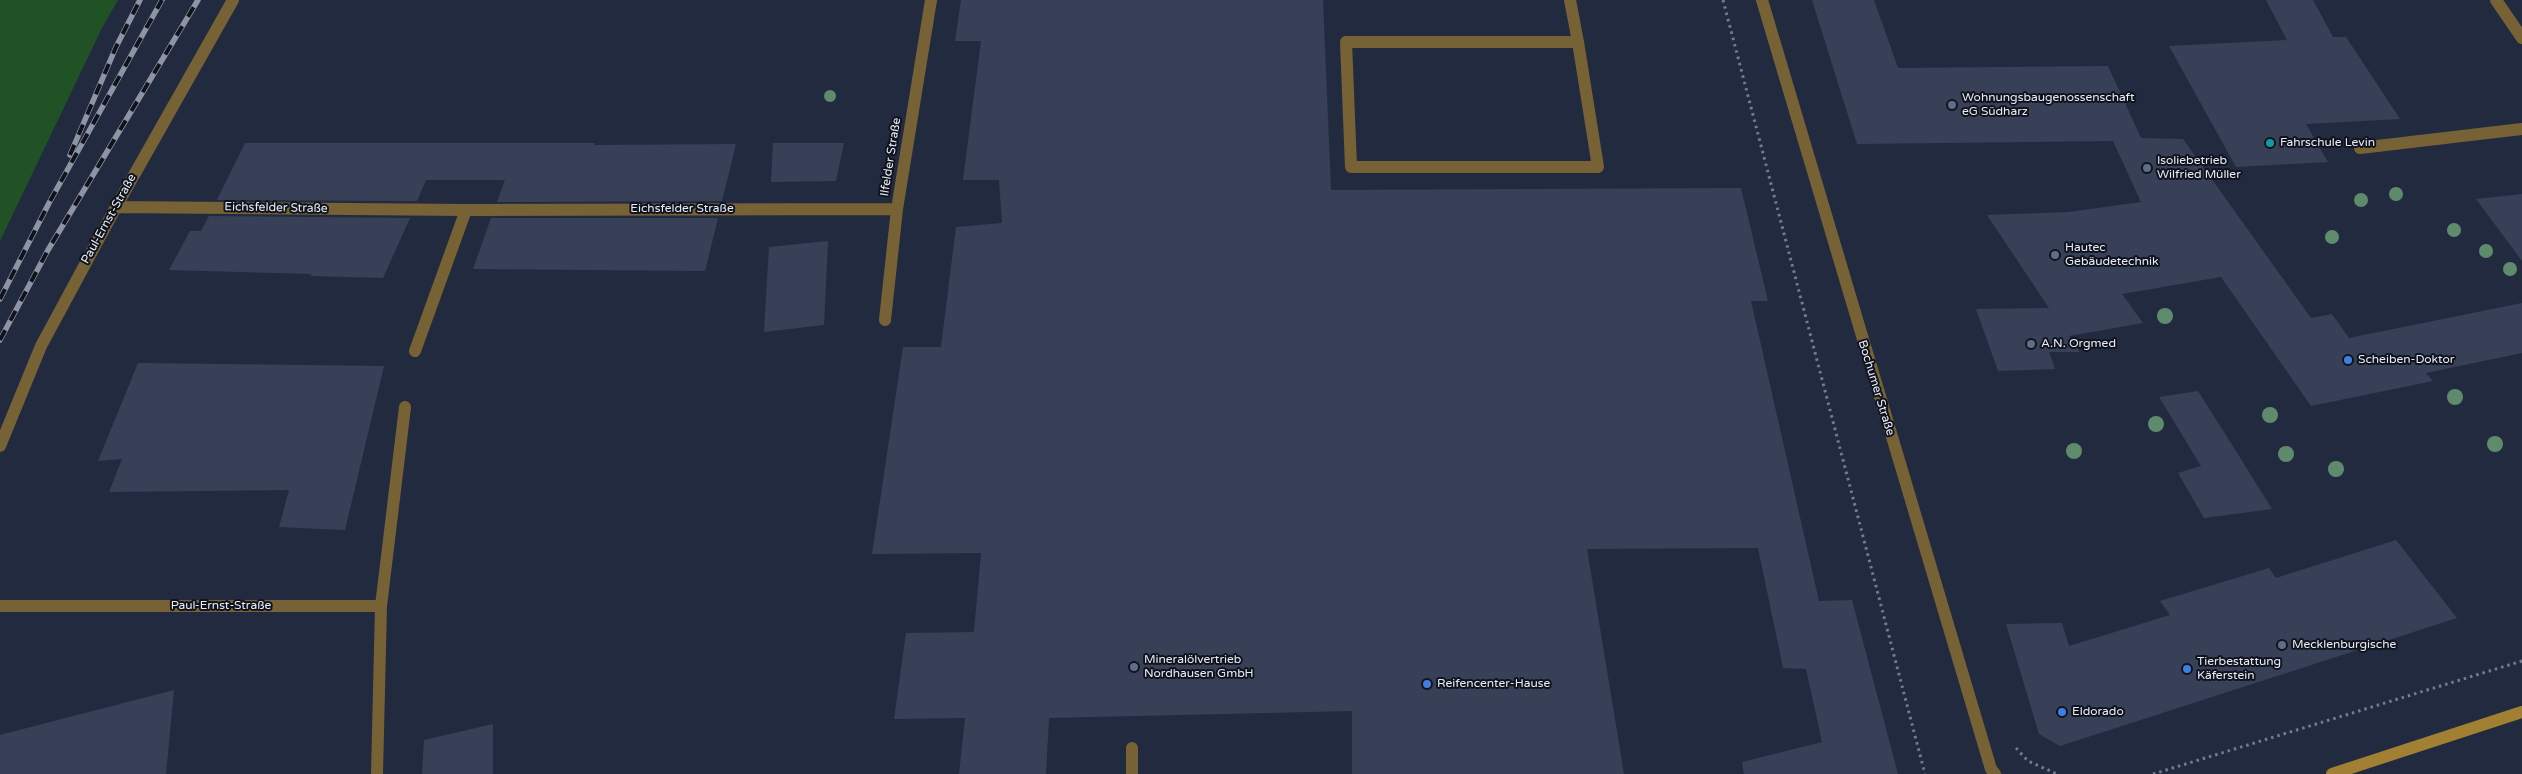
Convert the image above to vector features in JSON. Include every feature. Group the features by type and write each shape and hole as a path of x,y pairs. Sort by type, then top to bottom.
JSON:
{"main road":[{"path":"2332,774 2522,712"}],"street":[{"name":"Paul-Ernst-Straße","path":"0,446 41,346 116,206 233,0"},
{"name":"Ilfelder Straße","path":"885,320 897,209 931,0"},
{"path":"1570,0 1578,42 1598,167 1351,167 1346,42 1578,42"},
{"name":"Bochumer Straße","path":"1762,0 1991,769 1995,774"},
{"path":"2496,0 2522,38"},
{"path":"2360,148 2522,129"},
{"name":"Eichsfelder Straße","path":"116,206 466,210 897,209"},
{"path":"415,351 466,210"},
{"path":"377,774 381,606 404,407"},
{"name":"Paul-Ernst-Straße","path":"0,606 381,606"},
{"path":"1132,748 1132,774"}],"path":[{"path":"1723,0 1925,774"},
{"path":"2152,774 2522,662"}],"green space":[{"path":"0,0 118,0 102,28 0,241"}],"building":[{"path":"961,0 1323,0 1331,190 1741,188 1768,301 1751,301 1819,601 1852,600 1898,774 1744,774 1742,762 1822,742 1806,669 1783,668 1758,548 1587,549 1624,774 1352,774 1352,711 1049,718 1046,774 959,774 965,718 894,719 906,633 974,632 981,553 872,554 903,347 941,347 956,227 1002,223 999,180 963,180 981,41 955,41"},
{"path":"1812,0 1874,0 1898,68 2108,66 2141,138 2183,139 2311,318 2332,314 2349,338 2522,303 2522,353 2426,373 2433,381 2311,406 2221,277 2122,294 2143,323 2069,336 2080,352 2049,352 2055,369 1998,371 1976,309 2049,308 1987,215 2069,212 2141,202 2113,141 1857,144"},
{"path":"2266,0 2313,0 2333,37 2346,37 2400,119 2306,124 2328,162 2236,167 2169,46 2287,40"},
{"path":"245,143 736,144 722,201 497,202 505,180 426,180 417,201 217,200"},
{"path":"773,143 844,143 836,181 771,182"},
{"path":"2522,194 2522,261 2476,199"},
{"path":"209,216 410,218 383,278 169,270 190,231 201,231"},
{"path":"491,218 718,218 705,271 473,269"},
{"path":"828,241 824,325 764,332 769,247"},
{"path":"138,363 384,366 345,530 279,527 289,490 109,492 122,459 98,461"},
{"path":"2198,391 2272,509 2204,518 2178,473 2201,466 2159,397"},
{"path":"2396,540 2457,618 2060,746 2039,734 2006,624 2062,623 2069,646 2170,615 2160,601 2269,568 2276,578"},
{"path":"174,690 166,774 0,774 0,735"},
{"path":"493,724 493,774 422,774 424,740"}],"railway":[{"path":"70,155 116,47 140,0"},
{"path":"0,299 49,203 162,0"},
{"path":"0,340 48,250 198,0"}],"place":[{"name":"Wohnungsbaugenossenschaft eG Südharz","path":"1952,105"},
{"name":"Fahrschule Levin","path":"2270,143"},
{"name":"Isoliebetrieb Wilfried Müller","path":"2147,168"},
{"name":"Hautec Gebäudetechnik","path":"2055,255"},
{"name":"A.N. Orgmed","path":"2031,344"},
{"name":"Scheiben-Doktor","path":"2348,360"},
{"name":"Mecklenburgische","path":"2282,645"},
{"name":"Mineralölvertrieb Nordhausen GmbH","path":"1134,667"},
{"name":"Tierbestattung Käferstein","path":"2187,669"},
{"name":"Reifencenter-Hause","path":"1427,684"},
{"name":"Eldorado","path":"2062,712"}]}
